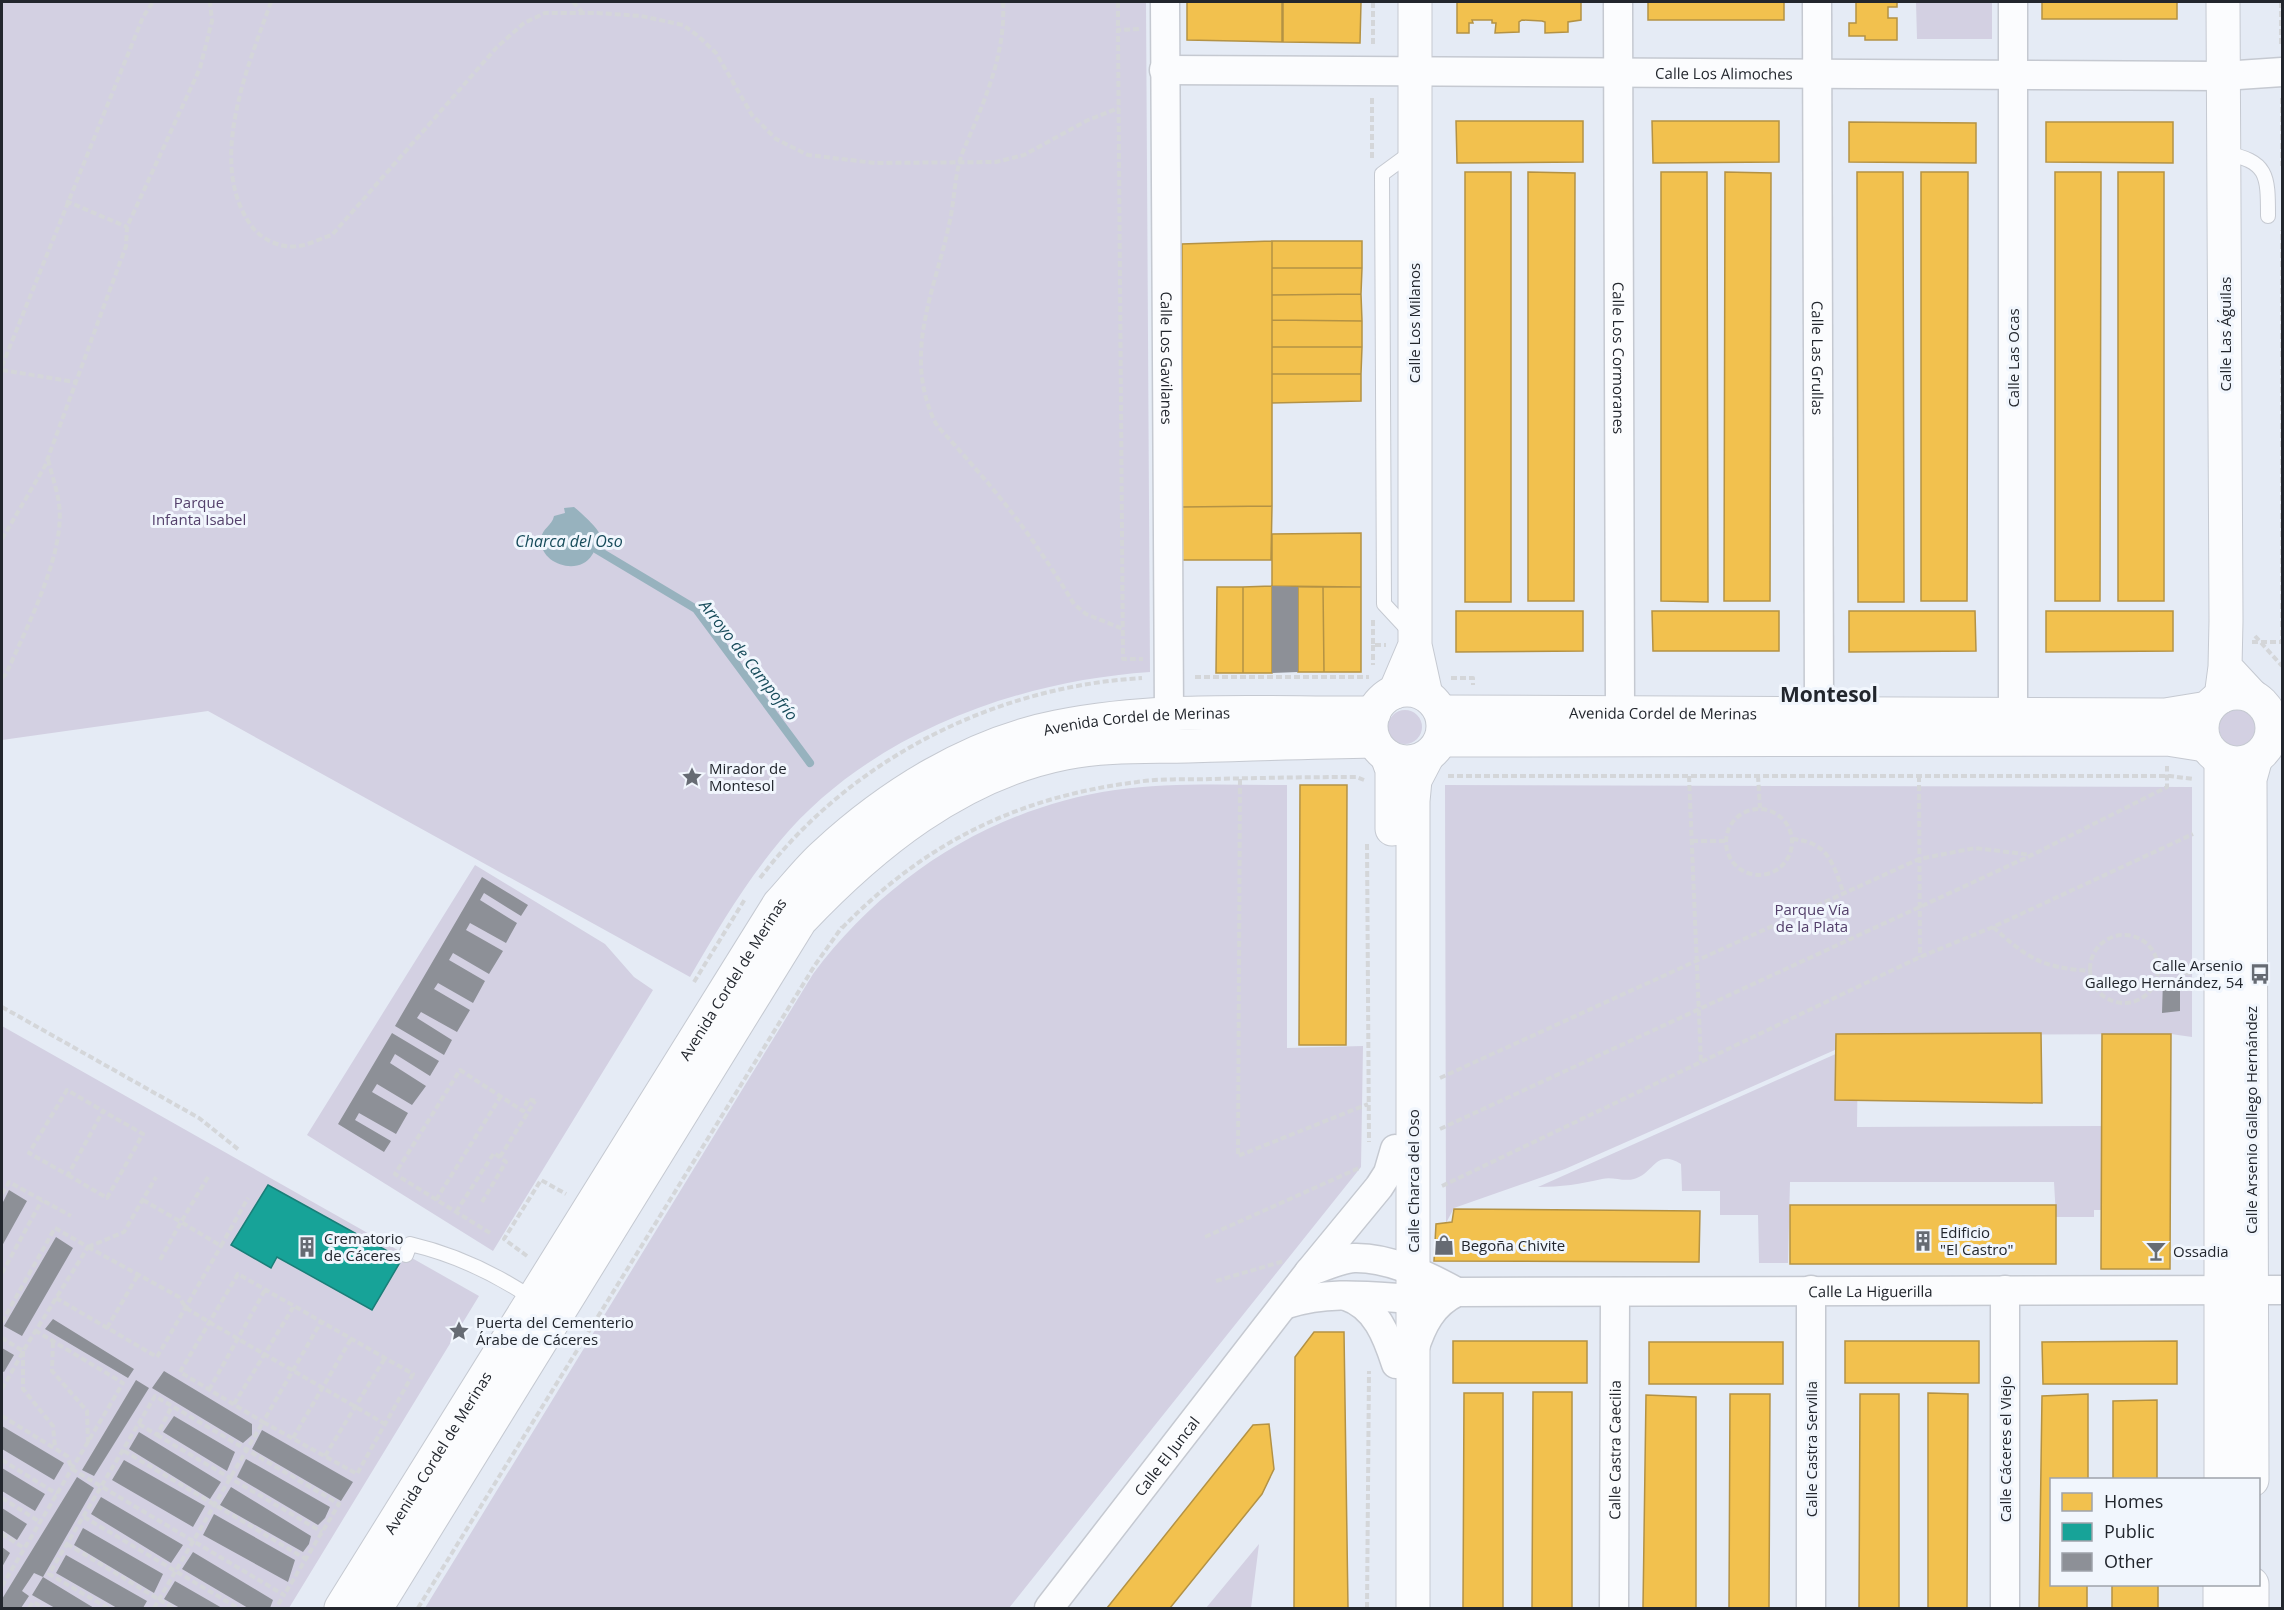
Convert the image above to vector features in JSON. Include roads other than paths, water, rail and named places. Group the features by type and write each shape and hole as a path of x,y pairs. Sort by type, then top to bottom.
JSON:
{"main road":[{"name":"Calle Los Milanos","path":"1412,732 1415,641 1415,2"},
{"name":"Calle Las Águilas","path":"2223,2 2224,153 2238,683"},
{"name":"Avenida Cordel de Merinas","path":"341,1608 544,1308 800,921 844,875 903,827 951,797 1002,772 1065,753 1117,748 1412,732 1620,712 2170,715 2238,683"},
{"name":"Calle Arsenio Gallego Hernández","path":"2221,1478 2252,1290 2221,837 2213,752 2202,726 2238,683 2273,728 2268,751 2250,779 2252,1290 2252,1478"},
{"name":"Avenida Cordel de Merinas","path":"375,1608 544,1308 779,904 824,855 885,804 935,774 990,747 1056,727 1169,715 1412,732 2170,739 2213,752 2236,764 2268,751"},
{"name":"Calle Charca del Oso","path":"1412,732 1392,770 1392,1154 1421,1287"},
{"name":"Calle Charca del Oso","path":"1392,1154 1413,1238 1421,1287 1404,1358 1395,1608"},
{"name":"Calle Charca del Oso","path":"1404,1358 1413,1608"},
{"path":"2220,1586 2220,1608"},
{"path":"2252,1586 2252,1608"}],"street":[{"name":"Calle Los Cormoranes","path":"1618,2 1620,712"},
{"name":"Calle Las Grullas","path":"1817,2 1819,713"},
{"name":"Calle Las Ocas","path":"2013,2 2013,714"},
{"name":"Calle Los Gavilanes","path":"1165,15 1169,715"},
{"name":"Calle Los Alimoches","path":"1164,70 2013,73 2223,76 2282,72"},
{"name":"Calle El Juncal","path":"1049,1608 1287,1304 1300,1265 1379,1187 1388,1173 1392,1154"},
{"path":"1300,1265 1354,1258 1421,1287"},
{"name":"Calle La Higuerilla","path":"1421,1287 1615,1292 2252,1290"},
{"path":"1287,1304 1338,1293 1421,1287"},
{"path":"1338,1293 1354,1299 1376,1318 1404,1358 1420,1332 1421,1287"},
{"name":"Calle Castra Servilia","path":"1811,1290 1811,1608"},
{"name":"Calle Cáceres el Viejo","path":"2005,1290 2005,1608"},
{"name":"Calle Castra Caecilia","path":"1614,1608 1615,1292"}],"lane":[{"path":"2224,153 2246,157 2258,164 2268,185 2268,216"},
{"path":"406,1255 410,1244 441,1251 511,1284 544,1308"}],"water":[{"name":"Charca del Oso","path":"574,507 595,527 599,537 593,554 586,562 570,566 561,565 546,555 541,539 554,516 565,513 564,508"}],"waterway":[{"name":"Arroyo de Campofrío","path":"594,548 696,609 810,763"}],"place":[{"name":"Mirador de Montesol","path":"692,777"},
{"name":"Calle Arsenio Gallego Hernández, 54","path":"2260,974"},
{"name":"Edificio \"El Castro\"","path":"1923,1241"},
{"name":"Begoña Chivite","path":"1444,1245"},
{"name":"Crematorio de Cáceres","path":"307,1247"},
{"name":"Ossadia","path":"2156,1251"},
{"name":"Puerta del Cementerio Árabe de Cáceres","path":"459,1331"}],"district":[{"name":"Montesol","path":"1829,694"}],"park label":[{"name":"Parque Infanta Isabel","path":"199,510"},
{"name":"Parque Vía de la Plata","path":"1812,918"}]}
